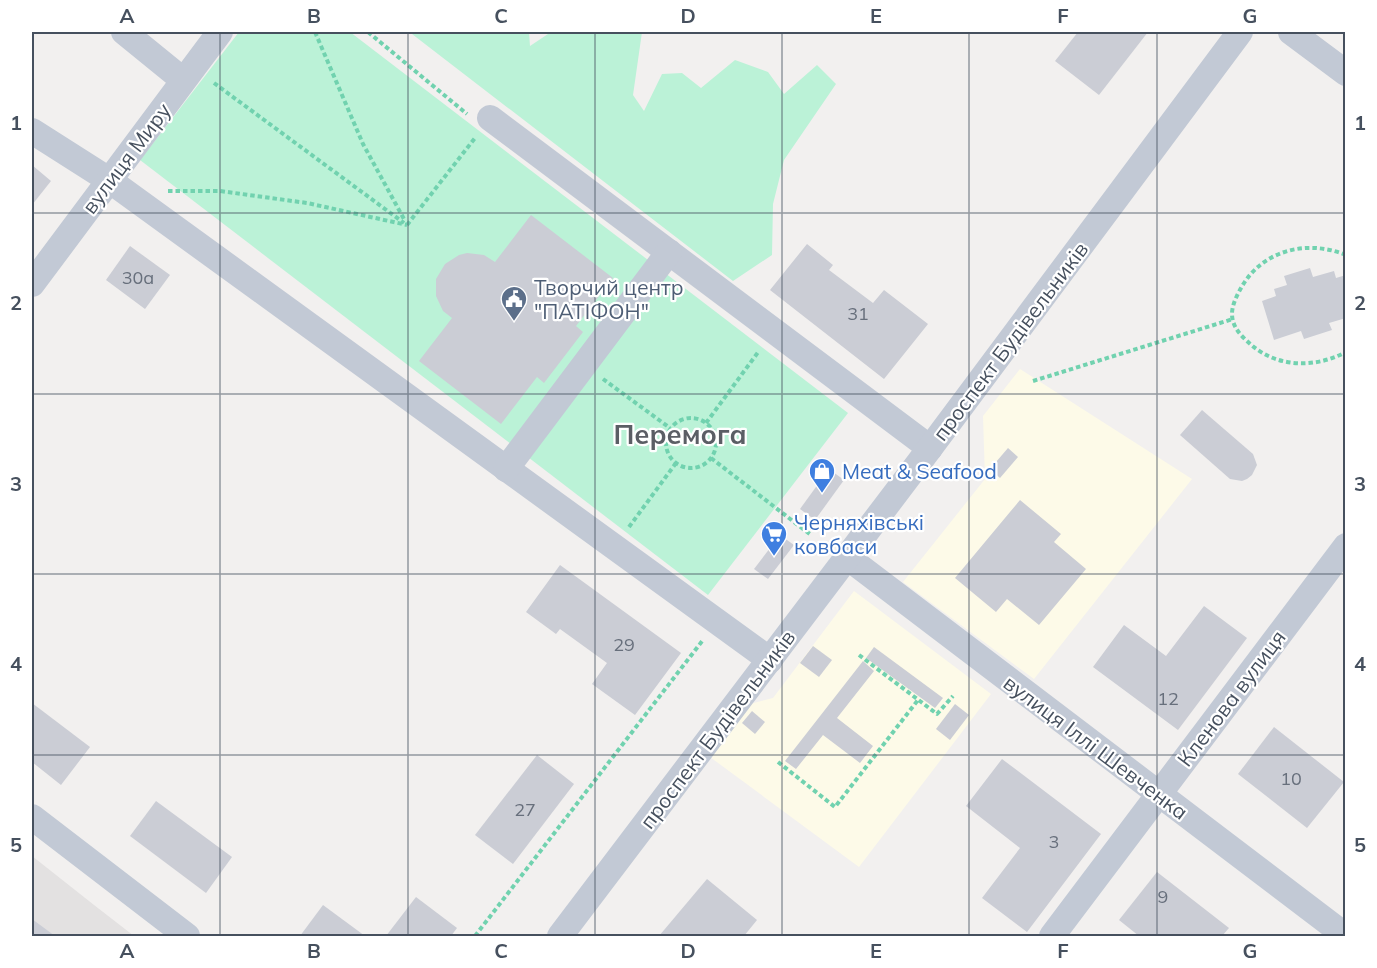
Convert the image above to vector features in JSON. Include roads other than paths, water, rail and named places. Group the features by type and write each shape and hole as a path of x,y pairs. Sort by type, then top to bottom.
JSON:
{"street":[{"path":"124,32 188,74"},
{"name":"вулиця Миру","path":"32,284 220,32"},
{"name":"проспект Будівельників","path":"560,936 930,448 1240,32"},
{"path":"1291,32 1346,73"},
{"path":"490,118 930,448"},
{"path":"32,130 109,180 770,660"},
{"path":"506,469 669,252"},
{"name":"Кленова вулиця","path":"1052,936 1346,546"},
{"name":"вулиця Іллі Шевченка","path":"847,557 1346,936"},
{"path":"32,817 187,936"}],"place":[{"name":"Творчий центр \"ПАТІФОН\"","path":"514,322"},
{"name":"Meat & Seafood","path":"822,494"},
{"name":"Черняхівські ковбаси","path":"774,557"}],"district":[{"name":"Перемога","path":"680,434"}]}
